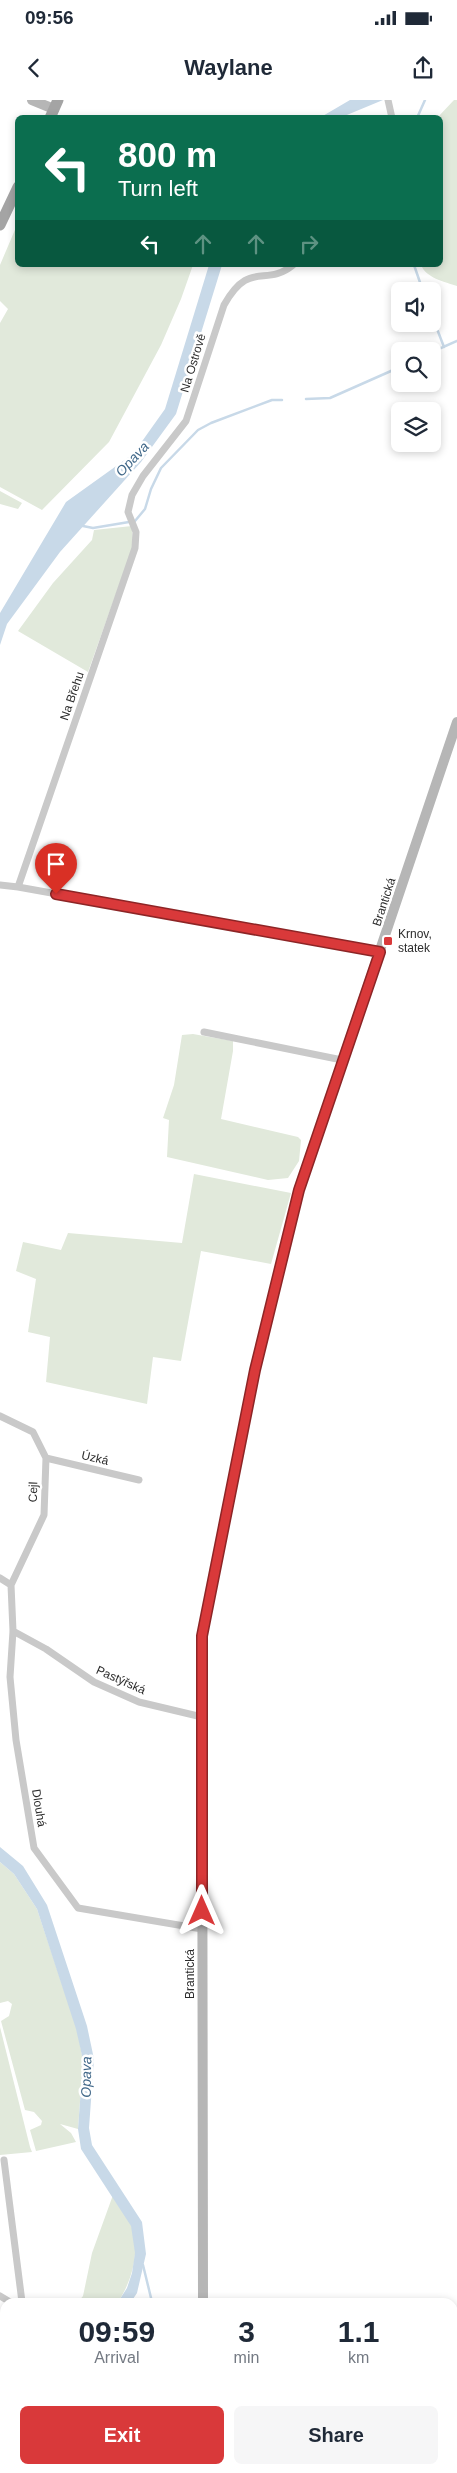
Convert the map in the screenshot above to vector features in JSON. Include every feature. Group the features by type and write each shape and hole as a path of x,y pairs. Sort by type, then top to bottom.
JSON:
{"main road":[{"path":"0,225 15,193"}],"street":[{"path":"32,100 54,109"},
{"path":"388,100 392,114"},
{"name":"Na Ostrově","path":"132,495 143,476 186,421 221,313 233,288 246,279 284,272 290,267"},
{"name":"Na Břehu","path":"18,887 135,548 136,532 128,505 132,495"},
{"name":"Brantická","path":"203,2298 202,1636 255,1370 299,1190 457,722"},
{"path":"0,885 380,952"},
{"path":"204,1032 342,1060"},
{"name":"Cejl","path":"0,1416 33,1432 46,1458 44,1515 11,1586"},
{"name":"Úzká","path":"46,1458 139,1480"},
{"path":"0,1578 11,1586"},
{"name":"Dlouhá","path":"11,1586 13,1631 10,1677 16,1740 34,1848 78,1908 202,1929"},
{"name":"Pastýřská","path":"13,1631 46,1649 94,1682 139,1702 202,1717"},
{"path":"4,2160 21,2298"}],"shaded area":[{"path":"454,100 457,100 457,286 431,276 422,267 443,267 443,115 440,115"},
{"path":"15,230 15,267 192,267 161,345 109,442 42,510 0,487 0,323 8,309 0,301 0,265"},
{"path":"0,491 22,503 18,509 0,504"},
{"path":"132,526 133,546 88,672 18,631 53,583 92,540 94,530"},
{"path":"193,1034 233,1041 233,1051 221,1119 298,1137 301,1140 299,1161 288,1178 268,1180 167,1157 169,1120 163,1118 174,1085 182,1035"},
{"path":"194,1174 291,1193 271,1264 201,1251 181,1361 153,1357 147,1404 46,1382 50,1337 28,1332 36,1279 16,1271 23,1242 61,1250 68,1233 182,1243"},
{"path":"0,1862 14,1874 37,1909 77,2029 83,2060 78,2129 60,2124 71,2133 76,2142 36,2151 30,2130 41,2125 42,2121 34,2112 25,2110 1,2021 9,2016 12,2004 8,2001 0,2003"},
{"path":"0,2027 30,2147 32,2152 0,2155"},
{"path":"113,2195 131,2225 135,2245 134,2265 120,2298 81,2298 92,2253"}],"water":[{"path":"350,100 383,100 347,115 324,115"},
{"name":"Opava","path":"208,267 221,267 176,414 141,462 60,552 7,624 0,645 0,613 66,502 133,454 165,409"},
{"name":"Opava","path":"0,1847 23,1866 47,1905 87,2026 94,2059 89,2128 92,2145 142,2222 146,2254 137,2293 134,2298 121,2298 127,2288 132,2273 135,2253 131,2226 81,2149 78,2129 83,2060 76,2029 37,1909 14,1874 0,1862"}],"waterway":[{"path":"418,115 425,100"},
{"path":"415,267 420,282"},
{"path":"438,332 444,347"},
{"path":"441,348 457,341"},
{"path":"306,399 330,398 391,371"},
{"path":"83,526 93,528 135,521 145,509 151,489 161,468 198,430 211,423 272,400 282,400"},
{"path":"143,2265 151,2298"}],"place":[{"name":"Krnov, statek","path":"388,941"}],"route":[{"path":"56,894 380,952 299,1190 255,1370 202,1636 202,1911"}]}
